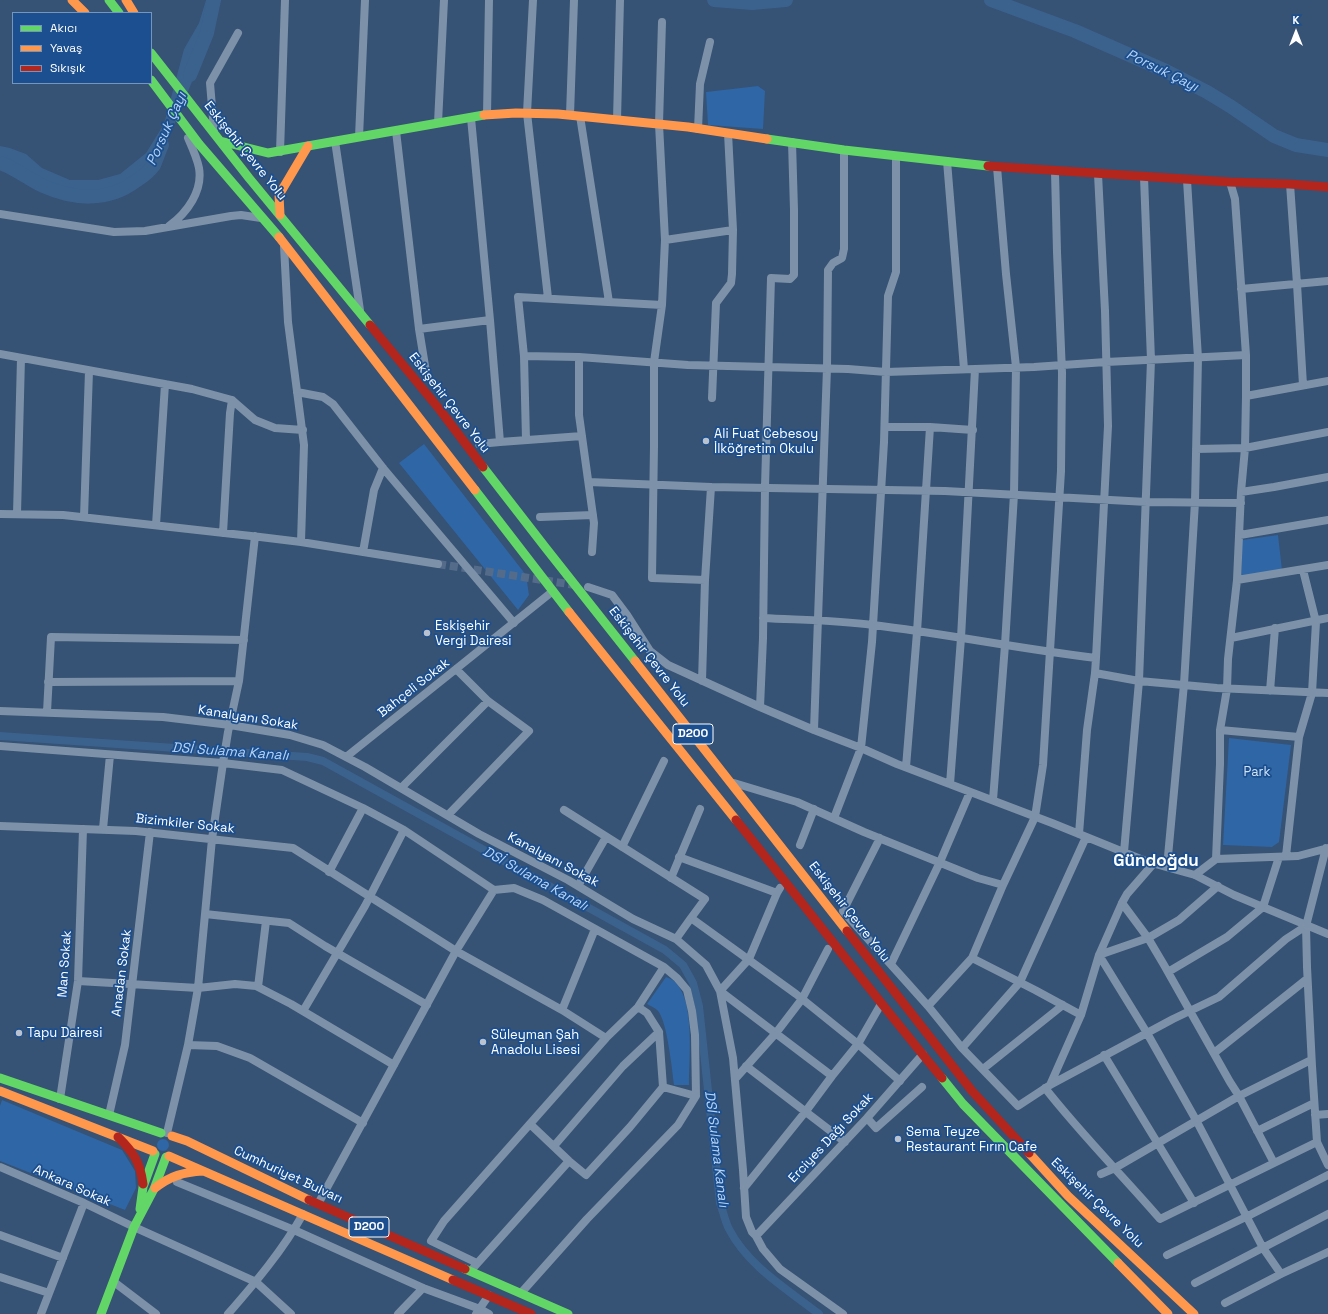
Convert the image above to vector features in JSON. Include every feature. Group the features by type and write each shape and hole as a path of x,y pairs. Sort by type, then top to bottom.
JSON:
{"main road":[{"path":"72,0 89,9"},
{"path":"109,0 118,12"},
{"path":"126,0 133,12"},
{"path":"152,48 162,66"},
{"name":"Eskişehir Çevre Yolu","path":"152,54 220,141 440,410 541,542 731,782 972,1091 1068,1196 1194,1314"},
{"name":"Eskişehir Çevre Yolu","path":"152,82 199,144 284,243 553,591 881,1004 963,1104 1168,1314"},
{"path":"220,141 268,153 280,152 487,115 527,113 570,115 659,124 844,150 997,167 1187,180 1328,187"},
{"path":"280,215 279,195 308,146"},
{"name":"Cumhuriyet Bulvarı","path":"0,1078 187,1141 318,1204 568,1314"},
{"path":"0,1091 118,1137 161,1157 172,1152"},
{"path":"101,1314 134,1227 176,1143 167,1134 154,1137 152,1141 151,1145 154,1153 143,1187 139,1216"},
{"path":"118,1137 135,1154 140,1163 143,1187"},
{"path":"172,1152 204,1171 531,1314"},
{"path":"154,1189 166,1179 174,1175 192,1171 204,1171"},
{"path":"489,1295 497,1283"}],"street":[{"path":"280,152 285,0"},
{"path":"359,137 364,0"},
{"path":"438,123 444,0"},
{"path":"487,115 489,0"},
{"path":"533,0 527,113 548,298"},
{"path":"570,115 574,0"},
{"path":"617,120 620,0"},
{"path":"662,22 659,124 665,240 662,305 654,362 652,578 705,580"},
{"path":"214,133 210,83 238,33"},
{"path":"698,129 700,84 710,42"},
{"path":"580,116 609,302"},
{"path":"471,118 500,442"},
{"path":"167,228 179,219 191,204 198,182 199,169 182,122"},
{"path":"396,131 419,329 426,372"},
{"path":"712,398 716,303 731,283 732,274 733,230 728,133"},
{"path":"335,141 361,313"},
{"path":"760,707 771,278 790,279 794,275 792,142"},
{"path":"814,730 827,368 828,270 833,262 842,258 844,249 844,150"},
{"path":"834,818 860,748 873,625 885,427 888,296 896,272 896,156"},
{"path":"947,162 964,369"},
{"path":"993,800 1006,645 1014,494 1016,367 997,167"},
{"path":"928,1006 972,958 1003,885 1035,817 1043,765 1061,464 1062,365 1055,172"},
{"path":"962,1048 1020,982 1083,836 1087,730 1096,674 1108,426 1105,311 1098,174"},
{"path":"1124,852 1139,681 1152,360 1144,177"},
{"path":"1167,867 1184,684 1196,449 1198,358 1187,180"},
{"path":"1216,859 1220,730 1227,689 1237,580 1240,535 1240,503 1245,448 1246,355 1236,199 1230,182"},
{"path":"1290,184 1303,385"},
{"path":"0,214 114,232 145,231 241,215 261,218"},
{"path":"665,240 733,230"},
{"path":"284,243 288,322 304,445 301,542"},
{"path":"1241,288 1328,281"},
{"path":"526,440 524,356 518,297 662,305"},
{"path":"419,329 490,320"},
{"path":"0,354 192,389 232,400 255,420 275,428 303,430"},
{"path":"524,356 579,357 713,366 827,368 886,372 1062,365 1246,355"},
{"path":"579,357 579,414 594,523 592,552"},
{"path":"17,514 21,358"},
{"path":"950,784 970,492 975,369"},
{"path":"84,517 89,371"},
{"path":"1246,396 1328,381"},
{"path":"156,525 165,384"},
{"path":"297,392 323,397 333,404 383,468 514,623"},
{"path":"223,533 232,400"},
{"path":"885,427 972,430"},
{"path":"906,767 917,632 930,428"},
{"path":"1196,449 1245,448 1328,432"},
{"path":"479,444 582,436"},
{"path":"363,552 374,490 383,468"},
{"path":"1241,492 1328,477"},
{"path":"589,482 710,487 925,490 1059,496 1147,502 1240,503"},
{"path":"702,681 710,487"},
{"path":"0,514 63,515 255,536 438,564"},
{"path":"540,517 593,515"},
{"path":"1240,535 1328,520"},
{"path":"167,1134 188,1044 198,988 212,839 229,728 240,681 255,536"},
{"path":"1237,580 1328,565"},
{"path":"1168,972 1227,937 1263,907 1282,857 1299,737 1312,693 1316,622 1303,570"},
{"path":"588,587 612,595 650,651 668,665 702,681 814,730 906,767 1124,852 1154,863 1195,875 1234,895 1328,934"},
{"name":"Bahçeli Sokak","path":"346,757 553,591"},
{"path":"763,618 818,620 873,625 1096,658"},
{"path":"1231,638 1275,628 1316,622 1328,618"},
{"path":"1270,691 1275,628"},
{"path":"47,712 51,637 244,640"},
{"path":"448,815 529,731 488,701 456,670"},
{"path":"1096,674 1139,681 1227,689 1328,693"},
{"path":"48,682 240,681"},
{"path":"401,788 488,701"},
{"name":"Kanalyanı Sokak","path":"0,711 163,717 229,728 290,735 323,745 401,788 479,834 578,886 633,918 676,939 706,965 720,991 733,1058 746,1217 752,1232 763,1249 780,1269 842,1314"},
{"path":"1220,730 1299,737"},
{"path":"0,746 110,755 224,759 282,770 363,808 404,830 494,890 514,888 543,900 664,967 677,978 687,990 692,1011 695,1036 696,1096 678,1125 587,1219 521,1293"},
{"path":"103,829 110,755"},
{"path":"622,847 664,761"},
{"path":"731,782 797,802 978,878 1003,885"},
{"path":"891,964 940,862 970,792"},
{"path":"329,872 363,808"},
{"path":"671,878 700,809"},
{"path":"800,845 814,809"},
{"path":"564,810 705,899 676,939"},
{"name":"Bizimkiler Sokak","path":"0,826 83,828 150,832 293,848 456,951 562,1010 606,1038"},
{"name":"Man Sokak","path":"60,1099 78,981 83,828"},
{"path":"303,1011 370,898 404,830"},
{"name":"Anadan Sokak","path":"109,1115 125,1045 150,832"},
{"path":"578,886 606,837"},
{"path":"880,838 843,911 928,1006 962,1048 1018,1106 1047,1086 1104,1055 1219,997 1286,940 1306,926"},
{"path":"1195,875 1216,859 1298,856 1327,848"},
{"path":"1327,848 1306,926 1307,979 1317,1142 1328,1165"},
{"path":"679,857 779,891 749,960 720,991 832,1076"},
{"path":"1047,1086 1080,1015 1099,955 1122,903 1127,894 1154,863"},
{"path":"1099,955 1148,938 1179,920 1218,886"},
{"path":"318,1204 456,951 494,890"},
{"path":"1122,903 1148,938 1168,972 1239,1096 1274,1163"},
{"path":"205,914 288,923 338,954 427,1005"},
{"path":"691,918 802,999 858,1044 900,1081"},
{"path":"258,987 266,921"},
{"path":"562,1010 595,929"},
{"path":"735,1080 776,1033 802,999 828,949"},
{"path":"1099,955 1147,1033 1231,1184 1264,1248 1281,1274"},
{"path":"972,958 1080,1015"},
{"path":"477,1263 431,1240 444,1221 606,1038 638,1007 664,967"},
{"path":"1214,1053 1307,979"},
{"path":"78,981 198,988 235,984 258,987 303,1011 394,1065"},
{"path":"744,1188 858,1044 881,1004"},
{"path":"983,1069 1063,1005"},
{"path":"530,1124 586,1175 630,1128 663,1087 659,1032 647,1013 638,1007"},
{"path":"554,1146 623,1066 659,1032"},
{"path":"188,1044 217,1046 250,1058 363,1123"},
{"name":"Erciyes Dağı Sokak","path":"756,1236 845,1142 923,1054"},
{"path":"1104,1055 1194,1204"},
{"path":"1102,1174 1115,1168 1239,1096 1312,1060"},
{"path":"746,1066 845,1142"},
{"path":"1047,1086 1069,1119 1160,1219 1194,1204 1231,1184 1317,1142"},
{"path":"663,1087 696,1096"},
{"path":"867,1118 876,1128 922,1087"},
{"path":"1257,1131 1314,1103"},
{"path":"1315,1115 1328,1114"},
{"path":"470,1271 569,1161"},
{"name":"Ankara Sokak","path":"0,1167 84,1203 256,1282 291,1314"},
{"path":"1166,1256 1328,1175"},
{"path":"177,1182 294,1230 478,1312 490,1314"},
{"path":"41,1314 84,1203"},
{"path":"228,1314 256,1282 294,1230 303,1214"},
{"path":"1195,1283 1328,1214"},
{"path":"0,1235 63,1258"},
{"path":"1225,1304 1281,1274 1328,1252"},
{"path":"0,1276 49,1293"},
{"path":"114,1282 156,1314"},
{"path":"398,1314 423,1288"},
{"path":"478,1312 489,1295"}],"green space":[{"path":"758,86 765,91 763,129 708,125 706,92"},
{"path":"424,444 526,575 529,595 518,610 399,463"},
{"path":"1278,535 1282,570 1241,579 1242,540"},
{"name":"Park","path":"1229,738 1291,745 1279,842 1272,847 1223,845"},
{"path":"666,977 676,983 682,992 686,1004 690,1031 689,1085 674,1085 669,1046 661,1016 658,1011 647,1004"},
{"path":"2,1100 122,1150 135,1171 136,1188 125,1210 0,1161 0,1106"},
{"path":"163,1139 167,1141 169,1145 167,1149 163,1151 159,1149 157,1145 159,1141"}],"water":[{"path":"206,0 216,0 212,21 200,43 194,77 162,154 144,174 113,190 94,197 36,184 10,160 0,159 0,146 26,154 42,168 70,180 98,180 120,174 146,153 164,124 184,49 199,23"}],"waterway":[{"name":"Porsuk Çayı","path":"190,75 207,33 214,0"},
{"name":"Porsuk Çayı","path":"714,0 752,3 786,0"},
{"name":"Porsuk Çayı","path":"991,0 1075,31 1166,71 1207,92 1274,136 1296,145 1328,150"},
{"name":"Porsuk Çayı","path":"0,163 55,191 79,196 102,196 125,188 146,174 154,165 162,145"},
{"name":"DSİ Sulama Kanalı","path":"0,736 307,757 323,761 665,950 683,965 693,983 699,1006 720,1203 729,1229 737,1242 757,1266 819,1314"}],"tunnel":[{"path":"438,564 575,585"}],"traffic: fast":[{"path":"109,0 118,12"},
{"path":"152,54 249,178 370,325"},
{"path":"152,81 199,144 279,237"},
{"path":"220,141 268,153 484,115"},
{"path":"767,139 844,150 988,166"},
{"path":"483,467 635,661"},
{"path":"475,490 569,612"},
{"path":"0,1078 161,1133"},
{"path":"942,1078 963,1104 1118,1263"},
{"path":"140,1209 143,1187 155,1154"},
{"path":"101,1314 134,1227 154,1189 166,1157"},
{"path":"465,1269 568,1314"}],"traffic: slow":[{"path":"72,0 84,12"},
{"path":"126,0 133,12"},
{"path":"484,115 516,113 558,114 688,127 767,139"},
{"path":"280,215 279,195 308,146"},
{"path":"279,237 475,490"},
{"path":"569,612 736,820"},
{"path":"635,661 847,931"},
{"path":"0,1091 153,1151"},
{"path":"172,1136 187,1141 309,1200"},
{"path":"1029,1153 1068,1196 1194,1314"},
{"path":"169,1156 453,1280"},
{"path":"155,1188 166,1180 178,1175 203,1171"},
{"path":"1118,1263 1168,1314"}],"traffic: jam":[{"path":"988,166 1328,187"},
{"path":"370,325 440,410 483,467"},
{"path":"736,820 942,1078"},
{"path":"847,931 972,1091 1029,1153"},
{"path":"118,1137 135,1158 140,1170 143,1184"},
{"path":"309,1200 465,1269"},
{"path":"453,1280 531,1314"}],"place":[{"name":"Ali Fuat Cebesoy İlköğretim Okulu","path":"706,441"},
{"name":"Eskişehir Vergi Dairesi","path":"427,633"},
{"name":"Tapu Dairesi","path":"19,1033"},
{"name":"Süleyman Şah Anadolu Lisesi","path":"483,1042"},
{"name":"Sema Teyze Restaurant Fırın Cafe","path":"898,1139"}],"district":[{"name":"Gündoğdu","path":"1156,861"}]}
